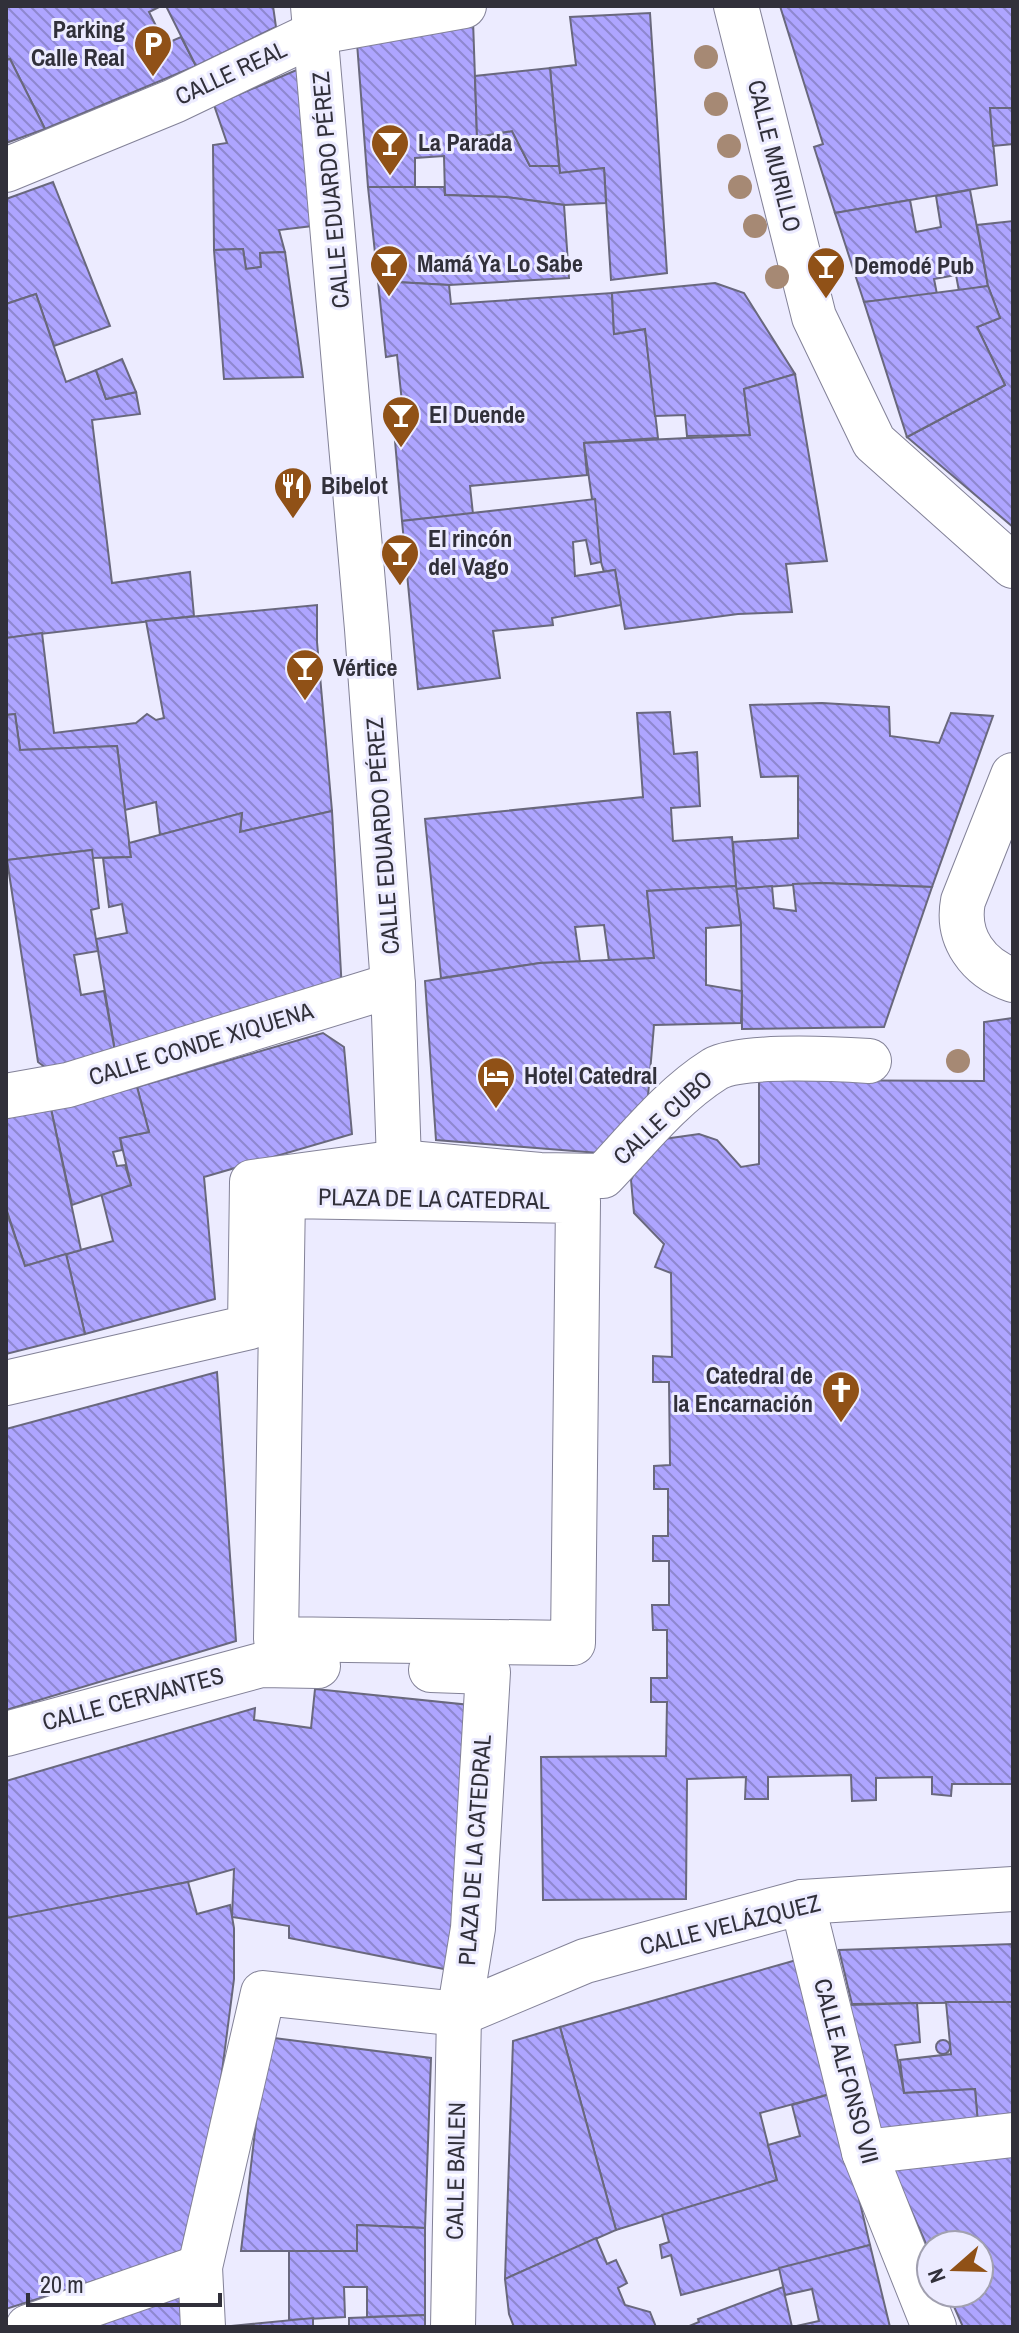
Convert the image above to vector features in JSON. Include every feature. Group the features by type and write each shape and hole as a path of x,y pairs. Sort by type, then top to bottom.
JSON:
{"street":[{"name":"CALLE REAL","path":"6,170 174,101 316,19 464,6"},
{"name":"CALLE MURILLO","path":"736,6 814,317 874,442 1013,566"},
{"name":"CALLE EDUARDO PÉREZ","path":"316,19 393,985 399,1162"},
{"path":"1013,775 963,901 960,920 964,936 978,957 1000,976 1013,980"},
{"name":"CALLE CONDE XIQUENA","path":"6,1096 68,1085 393,985"},
{"name":"CALLE CUBO","path":"603,1176 661,1114 717,1068 744,1060 869,1061"},
{"name":"PLAZA DE LA CATEDRAL","path":"6,1383 250,1327 252,1182 399,1162 540,1175 603,1176"},
{"name":"PLAZA DE LA CATEDRAL","path":"283,1196 578,1201 573,1643 268,1652 283,1196"},
{"name":"PLAZA DE LA CATEDRAL","path":"268,1652 488,1672 473,1928 459,2014"},
{"name":"CALLE CERVANTES","path":"6,1734 268,1652"},
{"name":"CALLE VELÁZQUEZ","path":"459,2014 585,1961 802,1902 1013,1889"},
{"name":"CALLE ALFONSO VII","path":"802,1902 864,2152 934,2327"},
{"path":"203,2327 200,2267 263,1993 459,2014"},
{"name":"CALLE BAILEN","path":"453,2327 459,2014"},
{"path":"864,2152 1013,2135"},
{"path":"28,2327 200,2267"}],"building":[{"path":"6,6 161,6 149,12 165,44 181,37 196,66 45,129 10,59 6,60"},
{"path":"166,6 273,6 276,27 196,66"},
{"path":"780,6 1013,6 1013,108 990,108 997,185 835,213 814,147 823,144"},
{"path":"650,13 667,273 611,280 604,168 560,173 550,68 576,65 570,17"},
{"path":"473,20 477,137 512,131 530,166 559,166 560,173 604,168 606,203 564,205 506,197 445,195 444,156 415,158 415,188 368,187 357,43"},
{"path":"10,59 45,129 6,143 6,60"},
{"path":"550,68 559,166 530,166 512,131 477,137 475,76"},
{"path":"299,69 312,226 279,230 285,252 260,253 261,267 246,269 243,249 214,250 213,145 227,143 214,105"},
{"path":"990,108 1013,108 1013,144 993,146"},
{"path":"53,182 110,326 54,346 36,294 6,304 6,199"},
{"path":"368,187 444,187 445,195 506,197 564,205 569,278 449,285 378,281"},
{"path":"970,190 988,286 959,291 956,275 934,279 937,294 864,302 835,213 910,200 916,232 941,227 936,196"},
{"path":"1013,221 1013,527 907,437 1005,385 977,327 1000,318 988,286 977,225"},
{"path":"243,249 246,269 261,267 260,253 285,252 303,377 224,379 214,250"},
{"path":"378,281 449,285 451,304 612,293 614,334 645,329 658,438 584,443 587,475 470,486 473,514 402,521 395,441 406,440 397,355 386,357"},
{"path":"715,283 744,293 795,374 744,389 750,435 687,436 685,415 655,416 645,329 614,334 612,293"},
{"path":"988,286 1000,318 977,327 1005,385 907,437 864,302"},
{"path":"36,294 66,382 96,370 106,399 136,392 140,414 92,420 112,583 190,572 194,616 6,638 6,304"},
{"path":"122,359 136,392 106,399 96,370"},
{"path":"795,374 827,561 786,564 792,612 738,614 625,629 615,570 604,572 601,562 584,443 750,435 744,389"},
{"path":"595,499 601,562 591,564 586,540 573,542 575,576 615,570 621,605 552,618 553,625 493,631 500,678 418,689 402,521"},
{"path":"317,605 317,642 332,811 240,832 242,813 160,835 156,802 125,810 117,746 20,750 15,714 6,715 6,638 42,633 54,733 136,723 147,714 156,720 164,718 146,621"},
{"path":"822,703 889,707 890,736 939,743 951,713 993,716 932,887 821,883 736,889 733,842 798,838 798,776 761,777 750,705"},
{"path":"670,712 674,754 697,752 700,806 671,808 673,841 732,837 736,886 647,891 654,958 609,961 604,925 575,927 580,962 540,963 441,978 425,819 643,797 637,713"},
{"path":"15,714 20,750 117,746 131,857 91,858 92,850 7,860 6,715"},
{"path":"332,811 342,991 116,1057 96,939 127,933 122,904 109,907 103,858 131,857 129,843 242,813 240,832"},
{"path":"92,850 99,908 91,910 98,951 74,955 81,995 104,991 116,1057 54,1074 38,1062 7,860"},
{"path":"793,884 932,887 884,1027 742,1029 741,925 736,889 772,886 774,908 796,911"},
{"path":"736,886 741,925 706,928 706,985 742,991 741,1023 654,1025 647,1108 599,1153 436,1140 425,981 540,963 654,958 647,891"},
{"name":"Catedral de la Encarnación","path":"1013,1018 1013,1784 952,1784 951,1796 932,1794 932,1777 876,1778 876,1800 852,1801 851,1775 768,1777 768,1799 745,1799 746,1777 687,1779 686,1899 543,1900 541,1757 666,1756 667,1702 651,1702 651,1678 667,1678 667,1630 653,1630 652,1605 669,1605 669,1561 653,1561 653,1536 668,1536 668,1489 654,1489 654,1466 670,1465 669,1382 653,1382 653,1356 672,1357 671,1273 655,1267 664,1244 634,1213 631,1180 640,1161 664,1139 699,1134 717,1140 741,1167 759,1164 759,1080 984,1081 984,1022"},
{"path":"323,1033 344,1047 352,1134 204,1177 215,1299 85,1334 66,1254 113,1241 101,1193 131,1185 120,1138 149,1132 137,1087"},
{"path":"137,1087 149,1132 120,1138 122,1150 113,1152 117,1166 125,1165 131,1185 72,1205 51,1109"},
{"path":"51,1109 81,1250 25,1266 6,1208 6,1118"},
{"path":"6,1210 25,1266 66,1254 85,1334 6,1354"},
{"path":"217,1372 236,1641 6,1710 6,1429"},
{"path":"315,1689 470,1705 449,1970 289,1938 289,1926 232,1917 234,1869 188,1882 6,1919 6,1781 255,1708 254,1720 311,1728"},
{"path":"188,1882 197,1914 230,1905 234,1928 234,1979 213,2141 191,2250 6,2309 6,1918"},
{"path":"1013,1944 1013,2002 852,2004 839,1950"},
{"path":"800,1959 834,2093 760,2113 777,2180 616,2230 560,2027"},
{"path":"946,2002 1013,2002 1013,2122 978,2124 975,2089 904,2093 900,2060 951,2054"},
{"path":"917,2003 920,2042 895,2045 904,2093 975,2089 978,2124 865,2133 849,2005"},
{"path":"560,2027 616,2230 505,2279 513,2041"},
{"path":"266,2037 431,2058 425,2228 357,2225 357,2251 241,2251"},
{"path":"943,2040 950,2047 943,2054 936,2047"},
{"path":"834,2093 870,2245 681,2295 671,2255 662,2258 660,2245 669,2242 662,2215 777,2180 768,2145 800,2136 792,2105"},
{"path":"1013,2156 1013,2327 963,2327 955,2309 995,2309 995,2229 919,2229 893,2170"},
{"path":"357,2225 425,2228 425,2315 367,2317 367,2287 344,2287 345,2317 289,2320 289,2251 357,2251"},
{"path":"596,2238 607,2264 616,2260 627,2283 618,2288 625,2305 650,2312 656,2327 514,2327 509,2314 505,2279"},
{"path":"870,2245 890,2327 792,2327 819,2321 812,2289 785,2295 779,2268"},
{"path":"182,2280 182,2327 69,2327"},
{"path":"783,2287 792,2327 687,2327 699,2322 698,2319"},
{"path":"425,2315 425,2327 349,2327 349,2318"},
{"path":"313,2318 313,2327 232,2327 232,2326"}],"place":[{"name":"Parking Calle Real","path":"153,78"},
{"name":"La Parada","path":"390,177"},
{"name":"Mamá Ya Lo Sabe","path":"389,298"},
{"name":"Demodé Pub","path":"826,300"},
{"name":"El Duende","path":"401,449"},
{"name":"Bibelot","path":"293,520"},
{"name":"El rincón del Vago","path":"400,587"},
{"name":"Vértice","path":"305,702"},
{"name":"Hotel Catedral","path":"496,1110"},
{"name":"Catedral de la Encarnación","path":"841,1424"}]}
